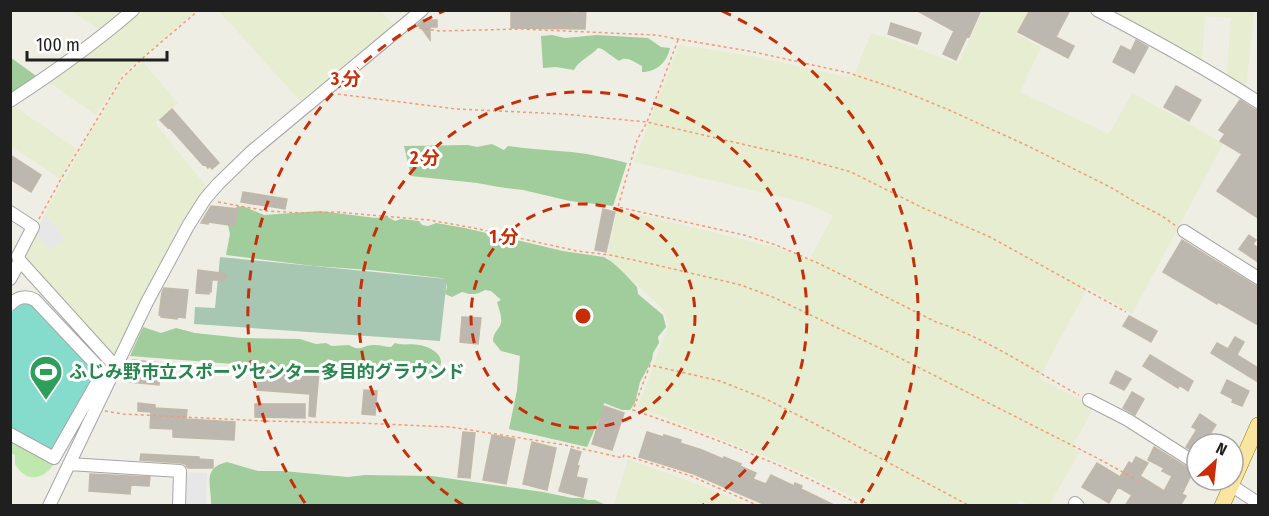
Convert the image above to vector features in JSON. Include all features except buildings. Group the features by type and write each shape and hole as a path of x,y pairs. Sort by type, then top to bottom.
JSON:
{"main road":[{"path":"1245,449 1258,425"}],"street":[{"path":"10,101 108,32 133,10"},
{"path":"49,506 147,302 188,225 205,199 251,152 422,10"},
{"path":"1097,10 1109,14 1258,102"},
{"path":"10,213 33,227 18,256 20,261 116,367"},
{"path":"1184,231 1258,278"},
{"path":"10,279 20,261"},
{"path":"10,305 26,297 35,300 103,372 54,458 10,434"},
{"path":"1089,400 1128,420 1185,456"},
{"path":"67,436 80,442"},
{"path":"69,464 180,471 179,506"},
{"path":"1241,492 1258,503"}],"path":[{"path":"33,227 122,78 199,10"},
{"path":"403,26 439,31 521,29 655,34 754,52 849,73 903,91 1067,164 1110,186 1184,231"},
{"path":"678,39 638,140 618,207 776,245 820,264 936,322 954,327 1089,400"},
{"path":"322,92 456,109 563,114 647,122 798,156 851,172 921,207 990,237 1126,312"},
{"path":"228,203 267,211 336,212 429,220 577,251 610,255 741,285 775,298 891,353 1137,480"},
{"path":"862,506 813,480 771,462 633,410 650,365 720,381 766,399 970,506"},
{"path":"96,410 123,414 461,429 564,445 622,458 624,455 690,476 759,506"}],"green space":[{"path":"1114,10 1254,11 1246,87 1227,74 1231,18 1205,16 1202,61 1117,16"},
{"path":"71,11 126,11 102,31"},
{"path":"141,11 196,11 123,74 96,115 49,82 112,37"},
{"path":"219,11 381,11 394,25 300,101"},
{"path":"983,11 1028,11 1016,34 1041,47 1020,92 1109,134 1132,93 1223,144 1132,314 1088,287 1039,378 1094,407 1072,447 1080,452 1049,505 1029,505 1019,500 1016,506 869,505 769,458 638,407 669,323 661,307 607,257 617,209 782,249 809,260 833,216 799,201 634,162 679,45 746,55 853,78 871,33 958,64"},
{"path":"552,35 565,38 597,35 648,38 661,47 670,48 660,65 647,72 642,72 642,66 631,60 619,61 598,48 574,70 556,67 543,68 541,36"},
{"path":"10,57 39,78 10,96"},
{"path":"143,62 178,103 155,123 207,187 177,230 116,353 108,353 26,259 26,252 35,234 50,250 65,239 45,213 125,76"},
{"path":"12,105 77,149 60,179 11,146 10,106"},
{"path":"492,144 504,150 508,146 571,152 627,163 613,206 570,201 523,190 477,183 411,176 404,146 468,145 477,147"},
{"path":"237,206 264,215 320,211 376,218 386,216 395,221 401,219 419,221 422,225 428,226 436,223 563,251 604,257 624,273 637,287 638,294 663,315 666,327 658,337 659,343 640,382 635,403 630,410 622,410 604,403 587,447 509,429 517,390 520,356 501,351 493,341 501,323 497,302 501,300 491,291 485,290 474,294 462,292 452,297 445,294 447,287 445,279 441,278 226,255 230,234 228,225"},
{"path":"220,257 447,279 440,341 194,324 195,307 215,308"},
{"path":"143,327 161,333 176,328 195,333 242,338 300,339 316,344 349,345 356,348 371,345 391,347 395,343 416,344 436,352 441,364 437,376 381,371 284,368 130,356"},
{"path":"10,438 55,462 41,476 24,475 15,464 15,455 11,453"},
{"path":"628,459 711,489 747,505 614,505"},
{"path":"227,462 258,471 348,477 432,476 595,500 606,505 211,505 211,473 219,465"}],"shaded area":[{"path":"45,214 65,239 50,250 35,234"},
{"name":"ふじみ野市⽴スポーツセンター多⽬的グラウンド","path":"18,303 28,303 46,317 99,372 53,454 11,431 11,314"},
{"path":"183,472 207,473 206,505 182,506"}],"place":[{"name":"ふじみ野市⽴スポーツセンター多⽬的グラウンド","path":"46,401"}]}
